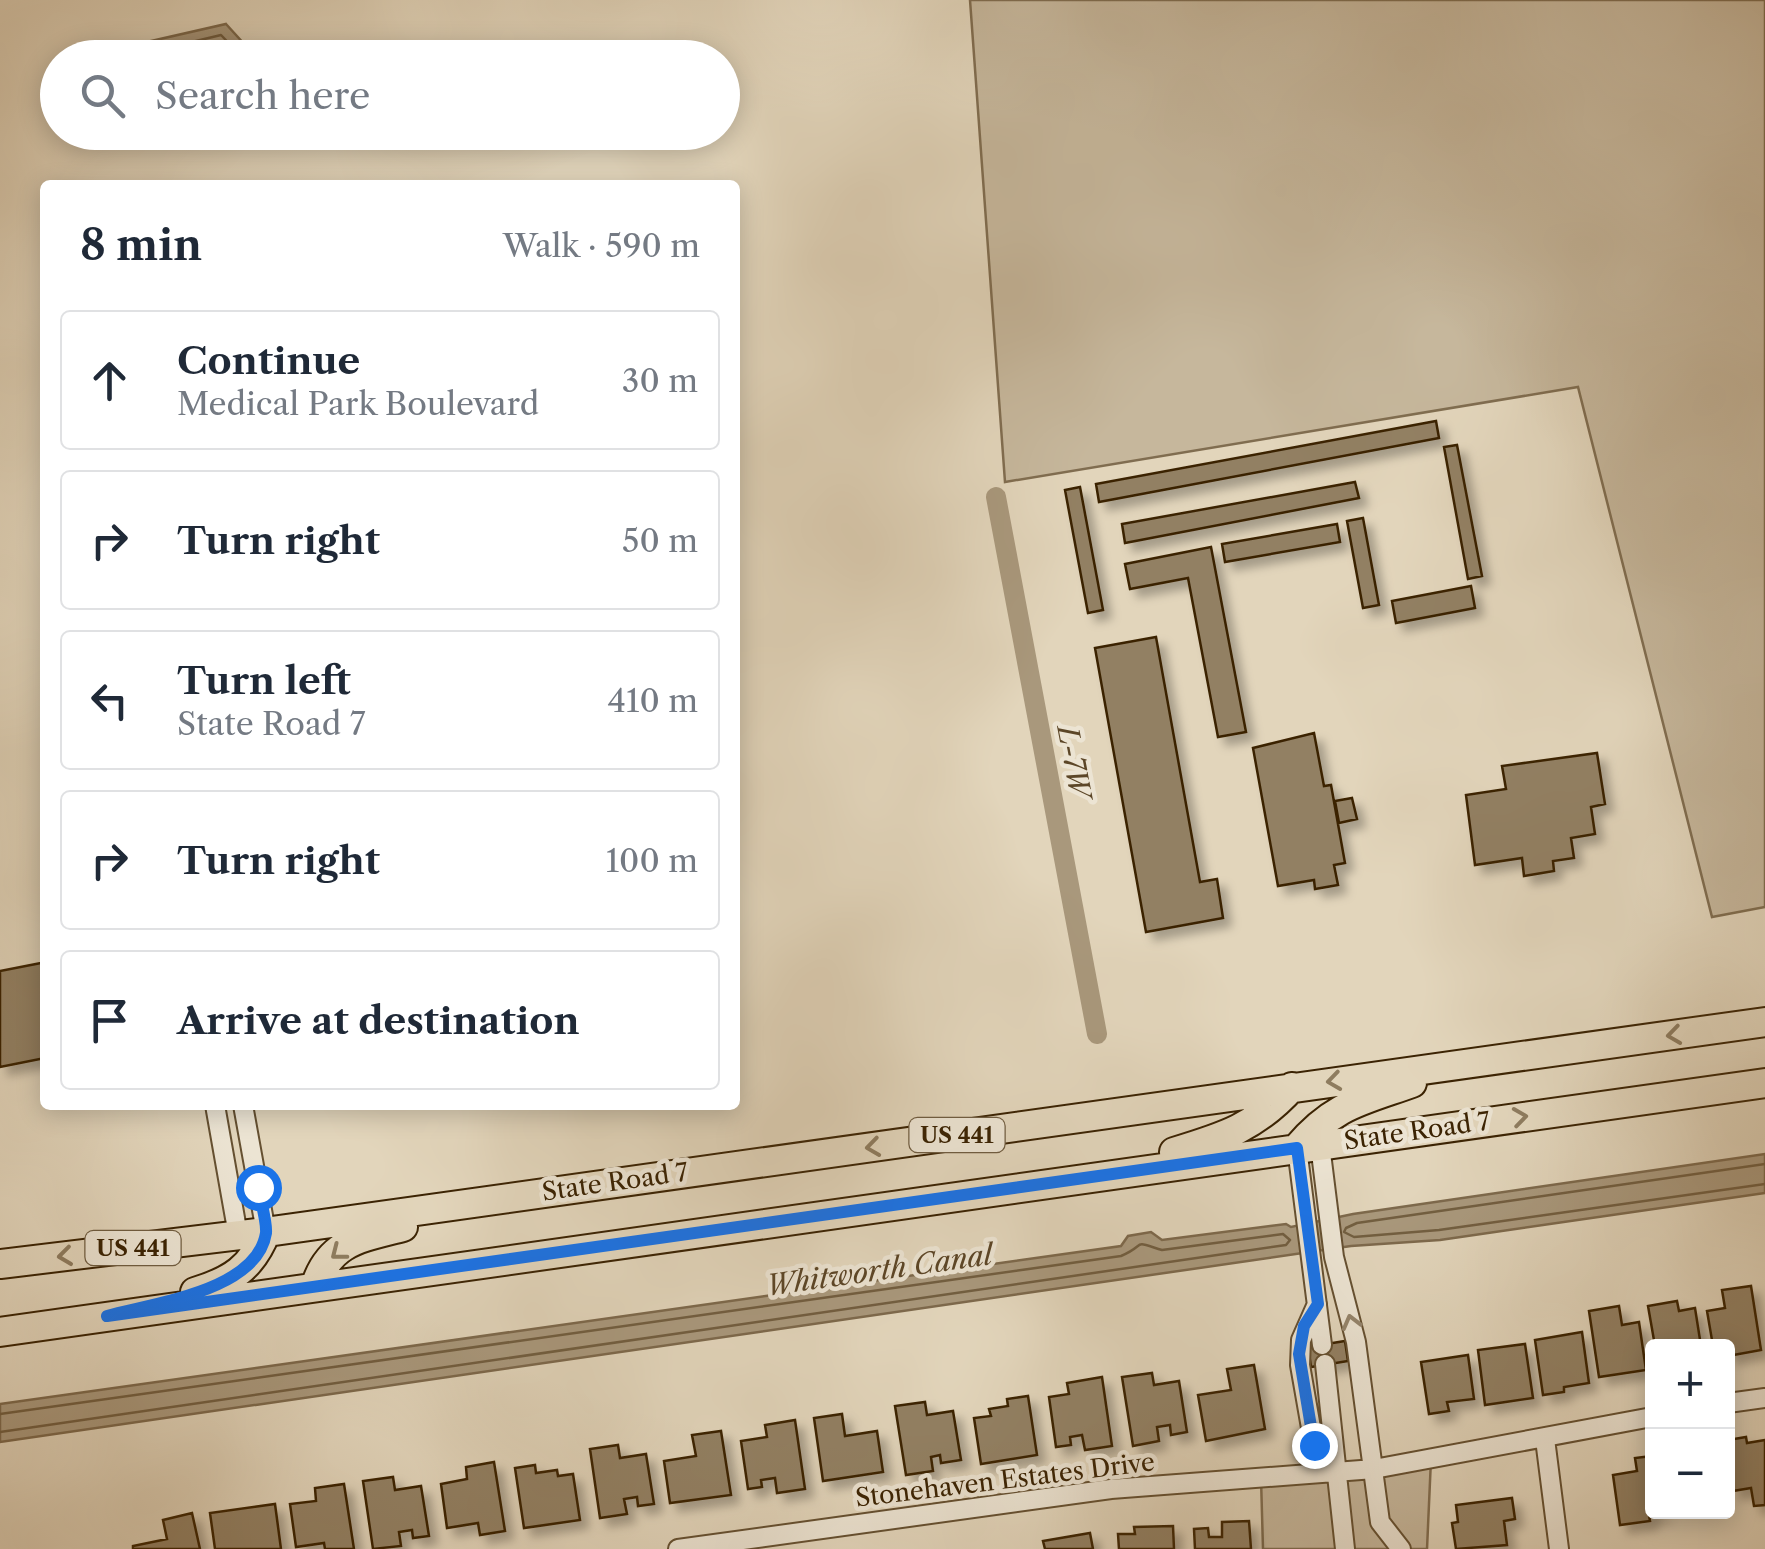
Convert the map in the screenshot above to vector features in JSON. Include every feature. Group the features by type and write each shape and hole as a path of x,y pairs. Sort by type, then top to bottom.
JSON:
{"main road":[{"name":"State Road 7","path":"0,1264 252,1233 1765,1022"},
{"path":"1308,1146 1314,1127 1337,1110 1465,1064"},
{"name":"State Road 7","path":"0,1332 1765,1083"},
{"path":"1087,1179 1228,1136 1259,1119 1292,1087"},
{"path":"316,1287 322,1267 335,1251 360,1239 530,1194"},
{"path":"107,1316 223,1284 246,1268 258,1253 252,1233"}],"street":[{"path":"215,1110 252,1233"},
{"path":"244,1110 252,1233"},
{"path":"1308,1146 1328,1215 1356,1342 1380,1522 1401,1549"},
{"path":"1308,1146 1308,1217 1322,1344"},
{"path":"1318,1304 1300,1340 1299,1354 1314,1445 1339,1472"},
{"path":"1325,1364 1345,1549"},
{"path":"1305,1398 1363,1390"},
{"path":"1735,1402 1765,1398"},
{"name":"Stonehaven Estates Drive","path":"678,1549 1111,1489 1374,1469 1645,1419"},
{"path":"1545,1440 1558,1549"},
{"path":"1344,1526 1380,1522"}],"shaded area":[{"path":"970,0 1765,0 1765,907 1712,917 1578,387 1005,482"},
{"path":"1431,1459 1427,1549 1263,1549 1261,1478"}],"water":[{"path":"226,24 241,40 156,40"},
{"path":"1765,1154 1765,1193 1440,1240 1351,1246 0,1442 0,1404 1121,1246 1128,1236 1151,1232 1162,1240 1286,1224 1291,1227 1353,1214"}],"building":[{"path":"1436,421 1439,438 1099,502 1096,484"},
{"path":"1457,445 1482,576 1468,579 1444,447"},
{"path":"1355,482 1359,498 1125,543 1122,524"},
{"path":"1080,487 1103,610 1088,613 1065,490"},
{"path":"1363,518 1379,605 1363,608 1347,521"},
{"path":"1337,524 1340,542 1225,562 1222,544"},
{"path":"1211,547 1246,732 1218,737 1188,578 1130,589 1125,564"},
{"path":"1471,586 1475,608 1396,623 1392,601"},
{"path":"1156,637 1200,882 1217,879 1223,918 1146,932 1095,648"},
{"path":"1314,733 1324,786 1331,785 1345,863 1334,865 1338,885 1315,889 1314,880 1278,886 1253,748"},
{"path":"1597,753 1605,804 1591,807 1595,834 1571,838 1574,858 1553,861 1554,871 1524,876 1522,858 1475,865 1466,795 1506,789 1502,766"},
{"path":"1352,798 1357,819 1339,823 1335,801"},
{"path":"40,963 40,1059 0,1067 0,971"},
{"path":"1751,1286 1761,1350 1735,1355 1735,1339 1712,1339 1707,1311 1725,1308 1722,1290"},
{"path":"1677,1301 1679,1311 1695,1308 1700,1339 1654,1339 1648,1306"},
{"path":"1619,1306 1622,1325 1639,1322 1645,1370 1599,1377 1589,1311"},
{"path":"1582,1332 1589,1383 1543,1395 1535,1340"},
{"path":"1345,1341 1348,1361 1311,1367 1308,1347"},
{"path":"1525,1344 1533,1398 1485,1405 1478,1350"},
{"path":"1468,1355 1474,1399 1447,1402 1449,1411 1429,1414 1421,1362"},
{"path":"1254,1365 1265,1429 1206,1441 1198,1395 1231,1390 1227,1369"},
{"path":"1152,1373 1154,1385 1179,1381 1187,1432 1171,1435 1170,1425 1157,1427 1159,1441 1133,1446 1122,1377"},
{"path":"1102,1377 1112,1446 1085,1450 1082,1435 1070,1437 1071,1445 1056,1447 1049,1397 1069,1394 1067,1383"},
{"path":"1028,1396 1037,1455 981,1464 974,1418 991,1416 989,1409 1008,1406 1007,1399"},
{"path":"925,1402 927,1415 953,1411 961,1460 941,1463 940,1455 931,1457 933,1471 906,1475 895,1406"},
{"path":"842,1414 845,1436 877,1431 883,1472 823,1481 814,1418"},
{"path":"795,1420 805,1489 777,1493 775,1478 761,1480 762,1487 748,1489 741,1441 767,1437 765,1425"},
{"path":"721,1431 731,1495 670,1503 664,1461 696,1456 692,1435"},
{"path":"1746,1437 1747,1443 1765,1440 1765,1505 1754,1506 1751,1488 1735,1491 1735,1439"},
{"path":"618,1445 620,1458 646,1454 654,1504 638,1506 637,1497 624,1499 627,1514 600,1518 590,1449"},
{"path":"1645,1457 1645,1519 1650,1521 1620,1525 1613,1475 1637,1471 1635,1458"},
{"path":"494,1462 505,1531 480,1535 478,1523 447,1528 441,1484 467,1479 466,1467"},
{"path":"535,1465 536,1473 557,1470 558,1476 573,1474 580,1520 524,1528 515,1468"},
{"path":"393,1477 395,1490 421,1486 429,1536 413,1538 412,1530 399,1532 401,1546 373,1549 363,1481"},
{"path":"344,1484 354,1549 325,1549 324,1543 296,1547 290,1504 316,1501 315,1488"},
{"path":"1512,1498 1515,1519 1504,1521 1507,1545 1456,1549 1452,1523 1458,1522 1456,1505"},
{"path":"275,1504 281,1549 215,1549 210,1513"},
{"path":"192,1513 200,1549 133,1549 167,1539 163,1520"},
{"path":"1249,1521 1251,1549 1195,1549 1194,1529 1208,1528 1209,1537 1222,1537 1222,1522"},
{"path":"1173,1526 1174,1549 1119,1549 1118,1534 1135,1534 1134,1527"},
{"path":"1090,1533 1093,1549 1045,1549 1043,1541"}],"waterway":[{"name":"L-7W","path":"996,497 1097,1034"}],"route":[{"path":"258,1187 266,1232 258,1253 246,1268 223,1284 107,1316 1297,1148 1318,1304 1304,1326 1299,1354 1314,1445"}],"water label":[{"name":"Whitworth Canal","path":"879,1270"}]}
